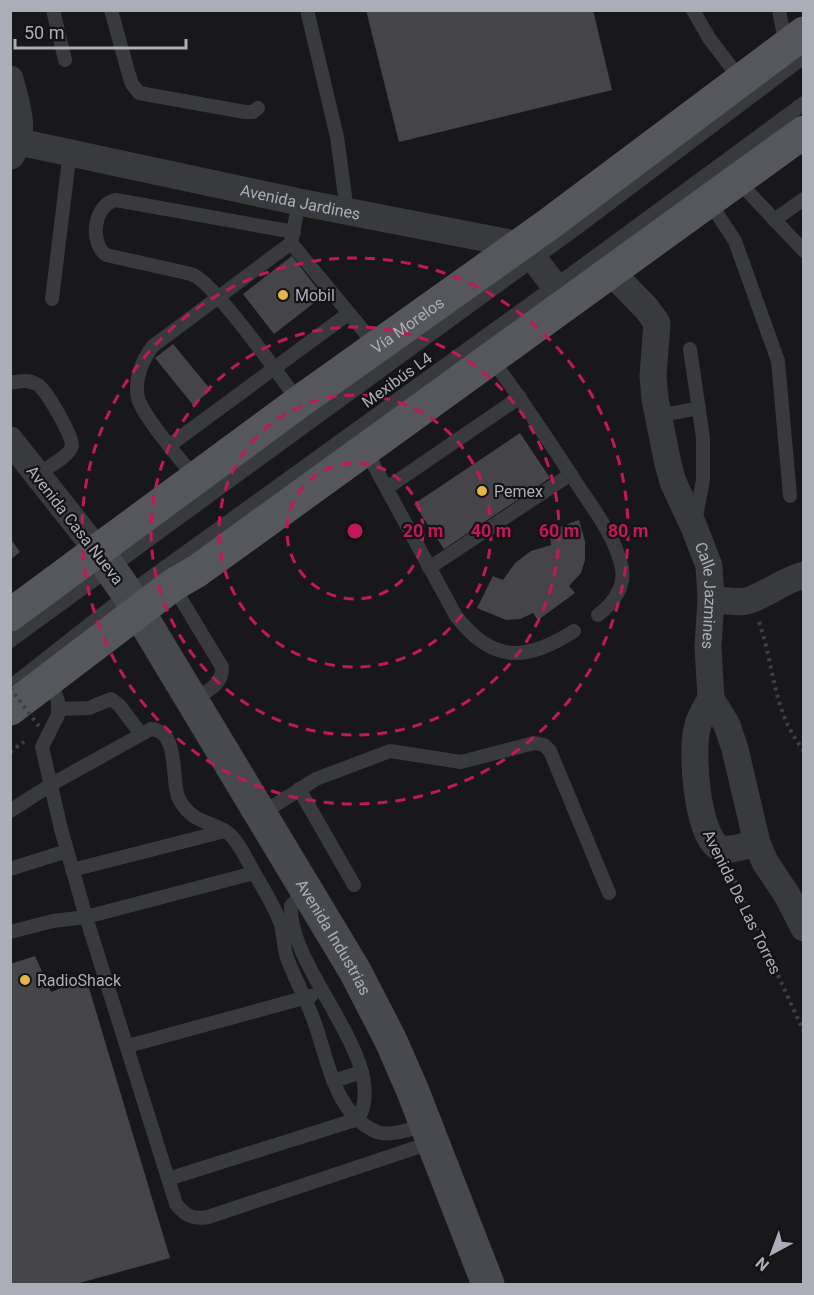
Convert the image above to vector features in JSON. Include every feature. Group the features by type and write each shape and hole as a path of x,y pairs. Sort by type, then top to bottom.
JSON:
{"main road":[{"name":"Vía Morelos","path":"10,709 54,694 118,581 195,478 376,347 527,252 741,80 798,46"},
{"name":"Vía Morelos","path":"10,615 118,581 173,585 197,571 491,357 561,294 610,272 804,132"},
{"name":"Avenida Industrias","path":"118,581 355,971 391,1041 488,1284"}],"street":[{"path":"10,79 20,119 13,146"},
{"name":"Avenida Jardines","path":"13,146 70,151 527,252"},
{"path":"527,252 561,294"},
{"name":"Calle Jazmines","path":"610,272 647,309 657,323 653,376 658,416 673,482 709,566 711,599 708,646 711,699 730,733 757,843 765,862 787,895 804,928"},
{"name":"Avenida Casa Nueva","path":"10,440 118,581"},
{"path":"711,599 750,600 790,579 804,575"},
{"name":"Avenida De Las Torres","path":"711,699 697,728 694,772 707,831 710,839 720,848"},
{"path":"720,848 731,849 757,843"}],"lane":[{"path":"53,10 65,60"},
{"path":"111,10 132,84 139,93 245,112 253,112 258,108"},
{"path":"307,10 337,137 347,212"},
{"path":"693,10 709,38 741,80"},
{"path":"779,10 798,46"},
{"name":"Mexibús L4","path":"10,687 118,581 527,252 798,46"},
{"name":"Mexibús L4","path":"10,641 118,581 561,294 804,103"},
{"path":"52,299 70,151"},
{"path":"737,180 804,251"},
{"path":"774,220 804,199"},
{"path":"299,402 218,296 195,275 110,256 98,248 96,235 102,209 110,201 116,200 293,238 348,314 376,347"},
{"path":"708,200 735,241 778,361 790,496"},
{"path":"195,478 142,408 137,390 142,364 153,346 293,238 299,202"},
{"path":"170,446 348,314"},
{"path":"690,349 703,438 703,480 694,527"},
{"path":"491,357 520,397 604,526 622,565 622,580 618,594 610,606 598,615"},
{"path":"10,383 32,382 44,390 70,437 72,447 67,454 36,475"},
{"path":"387,488 520,397"},
{"path":"658,416 699,408"},
{"path":"365,449 456,616 469,633 485,645 502,652 536,651 554,644 574,631"},
{"path":"429,568 571,474"},
{"path":"173,585 222,668 223,674 219,683 191,700"},
{"path":"141,734 119,705 111,699 89,708 54,694 56,721 43,744 72,870 176,1204 189,1217 198,1219 430,1134"},
{"path":"10,811 51,784 141,734 151,729 161,732 172,751 176,791 180,800 198,819 225,831 234,840 277,914 288,958 305,998 333,1081 347,1105 358,1119 382,1133 430,1134"},
{"path":"261,814 316,779 390,751 461,762 540,743 550,751 609,893"},
{"path":"300,789 354,885"},
{"path":"72,870 225,831"},
{"path":"10,869 67,851"},
{"path":"10,932 53,921 86,917 254,873"},
{"path":"306,888 291,906 296,938 355,1050 362,1072 366,1097 358,1119"},
{"path":"128,1046 323,993"},
{"path":"321,1042 347,1035"},
{"path":"333,1081 362,1072"},
{"path":"168,1179 358,1119"}],"path":[{"path":"750,600 761,628 777,700 793,737 804,751"},
{"path":"10,687 41,729"},
{"name":"Avenida De Las Torres","path":"720,848 804,1032"}],"building":[{"path":"366,10 593,10 612,90 399,142"},
{"name":"Mobil","path":"292,256 323,296 274,334 243,294"},
{"path":"173,344 211,390 193,405 155,358"},
{"name":"Pemex","path":"520,433 550,478 444,549 414,504"},
{"path":"579,520 585,541 585,560 581,573 569,586 575,593 538,620 533,613 520,619 506,620 477,608 493,576 503,580 515,563 531,551 551,545 550,531"},
{"path":"10,538 20,552 10,560"},
{"path":"35,956 51,992 86,978 170,1258 76,1284 10,1284 10,964"}],"place":[{"name":"Mobil","path":"283,295"},
{"name":"Pemex","path":"482,491"},
{"name":"RadioShack","path":"25,980"}]}
